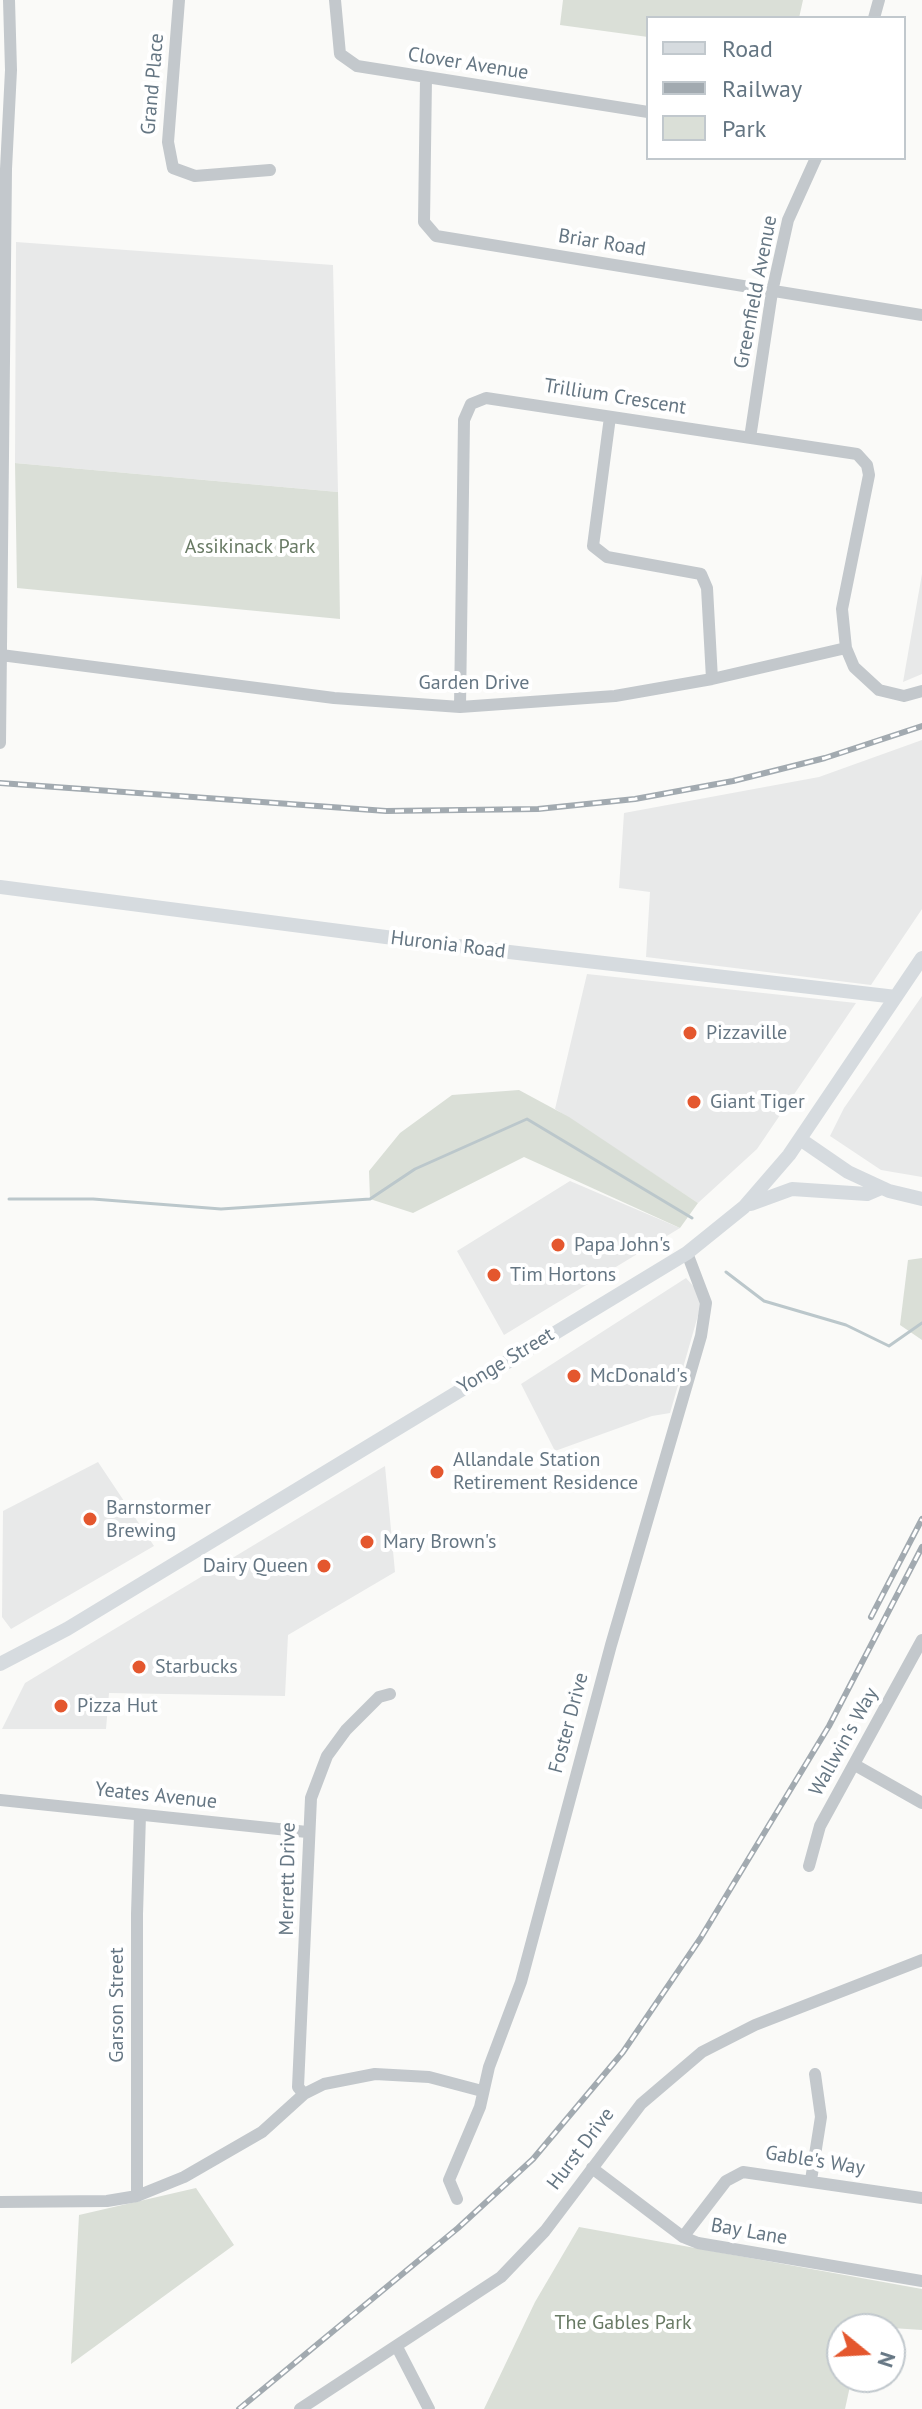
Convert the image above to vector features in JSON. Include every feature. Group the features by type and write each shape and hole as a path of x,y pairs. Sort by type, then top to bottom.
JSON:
{"main road":[{"name":"Huronia Road","path":"0,887 446,945 896,997"},
{"name":"Yonge Street","path":"0,1664 72,1626 687,1253 744,1207 800,1139 922,958"},
{"path":"800,1139 848,1172 881,1188 922,1199"},
{"path":"744,1207 792,1189 867,1194 881,1188"}],"street":[{"path":"0,743 6,169 11,70 9,0"},
{"name":"Grand Place","path":"179,0 168,142 173,168 195,176 270,170"},
{"name":"Clover Avenue","path":"335,0 340,54 357,66 646,112"},
{"name":"Briar Road","path":"426,78 424,222 436,236 922,315"},
{"name":"Greenfield Avenue","path":"750,438 772,292 788,220 815,160"},
{"name":"Trillium Crescent","path":"460,707 466,412 477,399 857,454 867,465 869,475 842,609 846,648"},
{"path":"610,417 593,546 607,557 701,574 707,588 712,679"},
{"path":"846,648 854,667 879,690 904,696 922,691"},
{"name":"Garden Drive","path":"1,655 334,698 460,707 591,698 712,679 846,648"},
{"name":"Foster Drive","path":"457,2199 449,2180 480,2107 482,2091 521,1982 611,1645 701,1336 706,1303 687,1253"},
{"name":"Wallwin's Way","path":"809,1866 820,1826 922,1640"},
{"name":"Merrett Drive","path":"304,2094 298,2087 307,1832 311,1798 327,1756 346,1730 379,1697 390,1694"},
{"path":"855,1765 922,1803"},
{"name":"Yeates Avenue","path":"0,1800 307,1832"},
{"name":"Garson Street","path":"137,2196 140,1815"},
{"name":"Hurst Drive","path":"300,2409 488,2287 517,2263 648,2098 702,2052 755,2025 922,1960"},
{"path":"0,2202 107,2201 137,2196 184,2177 262,2132 304,2094 324,2084 375,2074 429,2077 482,2091"},
{"path":"811,2180 821,2117 815,2074"},
{"name":"Bay Lane","path":"592,2168 683,2237 698,2243 922,2281"},
{"name":"Gable's Way","path":"683,2237 726,2181 752,2171 922,2198"},
{"path":"397,2347 429,2409"}],"shaded area":[{"path":"16,242 333,265 338,492 15,463"},
{"path":"922,574 922,674 903,682"},
{"path":"922,740 922,909 871,985 646,957 650,892 619,888 624,813 819,777"},
{"path":"587,974 856,1003 757,1149 698,1203 555,1109"},
{"path":"922,996 922,1177 881,1170 830,1136 844,1108"},
{"path":"570,1181 680,1228 504,1335 457,1251"},
{"path":"686,1278 697,1290 701,1305 670,1413 652,1416 555,1451 521,1384"},
{"path":"98,1462 154,1546 11,1629 2,1617 3,1511"},
{"path":"385,1466 395,1572 288,1635 285,1696 109,1693 106,1729 2,1729 25,1683"}],"green space":[{"path":"563,0 803,0 799,16 646,16 646,37 560,25"},
{"name":"Assikinack Park","path":"15,463 338,492 340,619 17,588"},
{"path":"519,1090 569,1117 698,1203 680,1228 524,1157 413,1213 370,1199 369,1171 400,1133 452,1095"},
{"path":"922,1258 922,1340 900,1325 908,1260"},
{"path":"196,2188 234,2245 71,2364 79,2215"},
{"name":"The Gables Park","path":"579,2227 922,2289 922,2330 906,2329 906,2313 826,2313 826,2393 848,2393 845,2409 484,2409 535,2302"}],"waterway":[{"path":"9,1199 93,1199 221,1209 370,1199 415,1169 527,1119 692,1218"},
{"path":"726,1272 764,1301 846,1325 889,1346 922,1323"}],"railway":[{"path":"0,783 386,811 538,809 635,799 733,781 825,758 922,726"},
{"path":"871,1617 922,1519"},
{"path":"239,2409 458,2228 533,2159 623,2052 700,1939 829,1726 922,1547"}],"place":[{"name":"Pizzaville","path":"690,1033"},
{"name":"Giant Tiger","path":"694,1102"},
{"name":"Papa John's","path":"558,1245"},
{"name":"Tim Hortons","path":"494,1275"},
{"name":"McDonald's","path":"574,1376"},
{"name":"Allandale Station Retirement Residence","path":"437,1472"},
{"name":"Barnstormer Brewing","path":"90,1519"},
{"name":"Mary Brown's","path":"367,1542"},
{"name":"Dairy Queen","path":"324,1566"},
{"name":"Starbucks","path":"139,1667"},
{"name":"Pizza Hut","path":"61,1706"}]}
